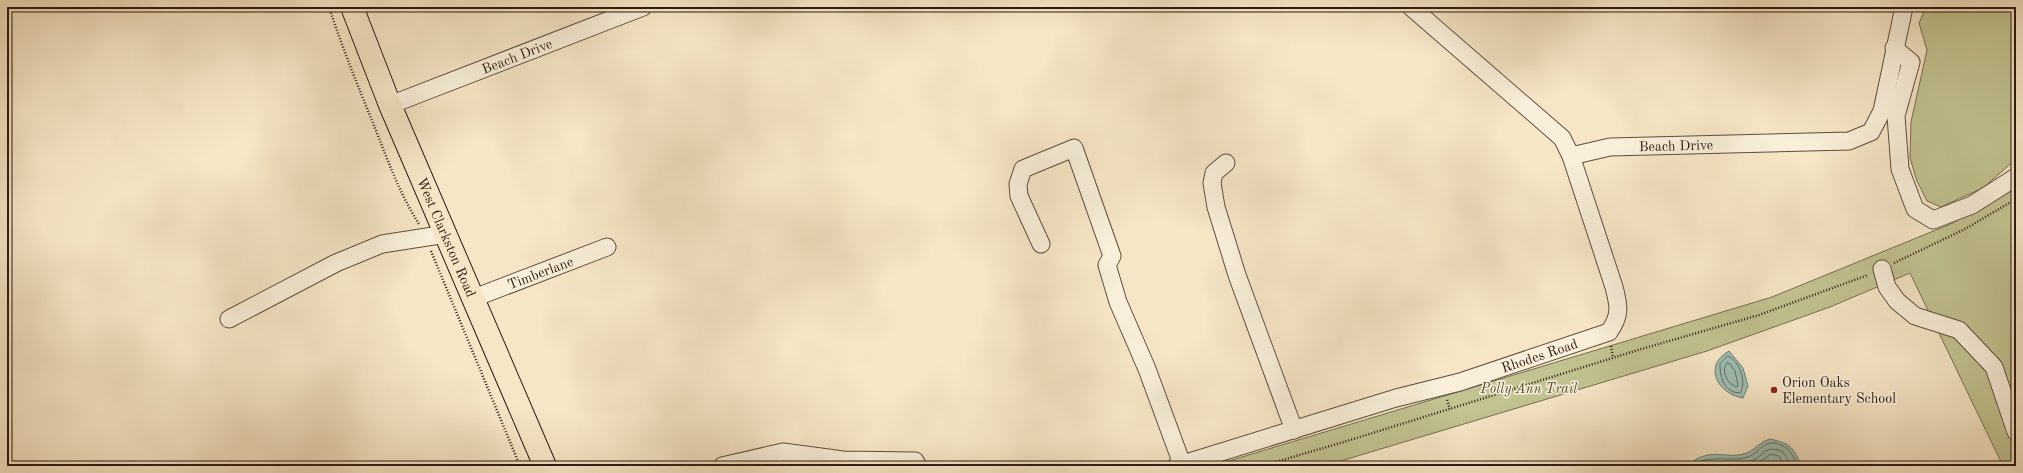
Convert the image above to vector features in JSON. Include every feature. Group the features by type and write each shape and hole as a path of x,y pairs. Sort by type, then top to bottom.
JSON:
{"main road":[{"name":"West Clarkston Road","path":"352,7 390,105 474,298 544,466"}],"street":[{"name":"Beach Drive","path":"390,105 643,7"},
{"path":"1411,7 1562,138 1571,156"},
{"name":"Beach Drive","path":"1571,156 1610,147 1849,141 1871,132 1882,111 1894,48 1904,7"},
{"path":"1894,48 1911,62 1896,116 1900,169 1915,209 1933,220 1972,205 2016,177"},
{"path":"1041,244 1020,196 1018,184 1023,169 1074,148 1112,256 1107,265 1118,302 1147,369 1179,465"},
{"name":"Rhodes Road","path":"1179,465 1396,398 1460,382 1609,332 1617,321 1618,303 1571,156"},
{"path":"1226,163 1214,173 1212,183 1216,207 1258,334 1294,430"},
{"path":"229,319 336,263 382,244 446,234"},
{"name":"Timberlane","path":"474,298 607,248"},
{"path":"1882,269 1887,287 1897,301 1915,316 1959,330 1994,367 2016,432"},
{"path":"722,466 783,452 843,460 915,461 918,466"}],"path":[{"path":"1262,466 1638,350 1759,315 1823,293 1882,269 1965,229 2016,199"}],"green space":[{"path":"1926,7 2016,7 2016,159 1983,188 1941,207 1927,201 1917,181 1910,158 1911,122 1927,50 1919,23"},
{"name":"Polly Ann Trail","path":"2016,186 2016,466 2003,466 1910,273 1830,307 1707,351 1324,466 1212,466 1772,297 1953,223"}],"water":[{"path":"1729,351 1743,368 1748,386 1743,398 1726,391 1716,379 1716,364 1721,357"},
{"path":"1770,439 1790,447 1796,454 1802,466 1686,466 1696,459 1704,456 1719,454 1741,455 1749,452"}],"place":[{"name":"Orion Oaks Elementary School","path":"1774,390"}]}
